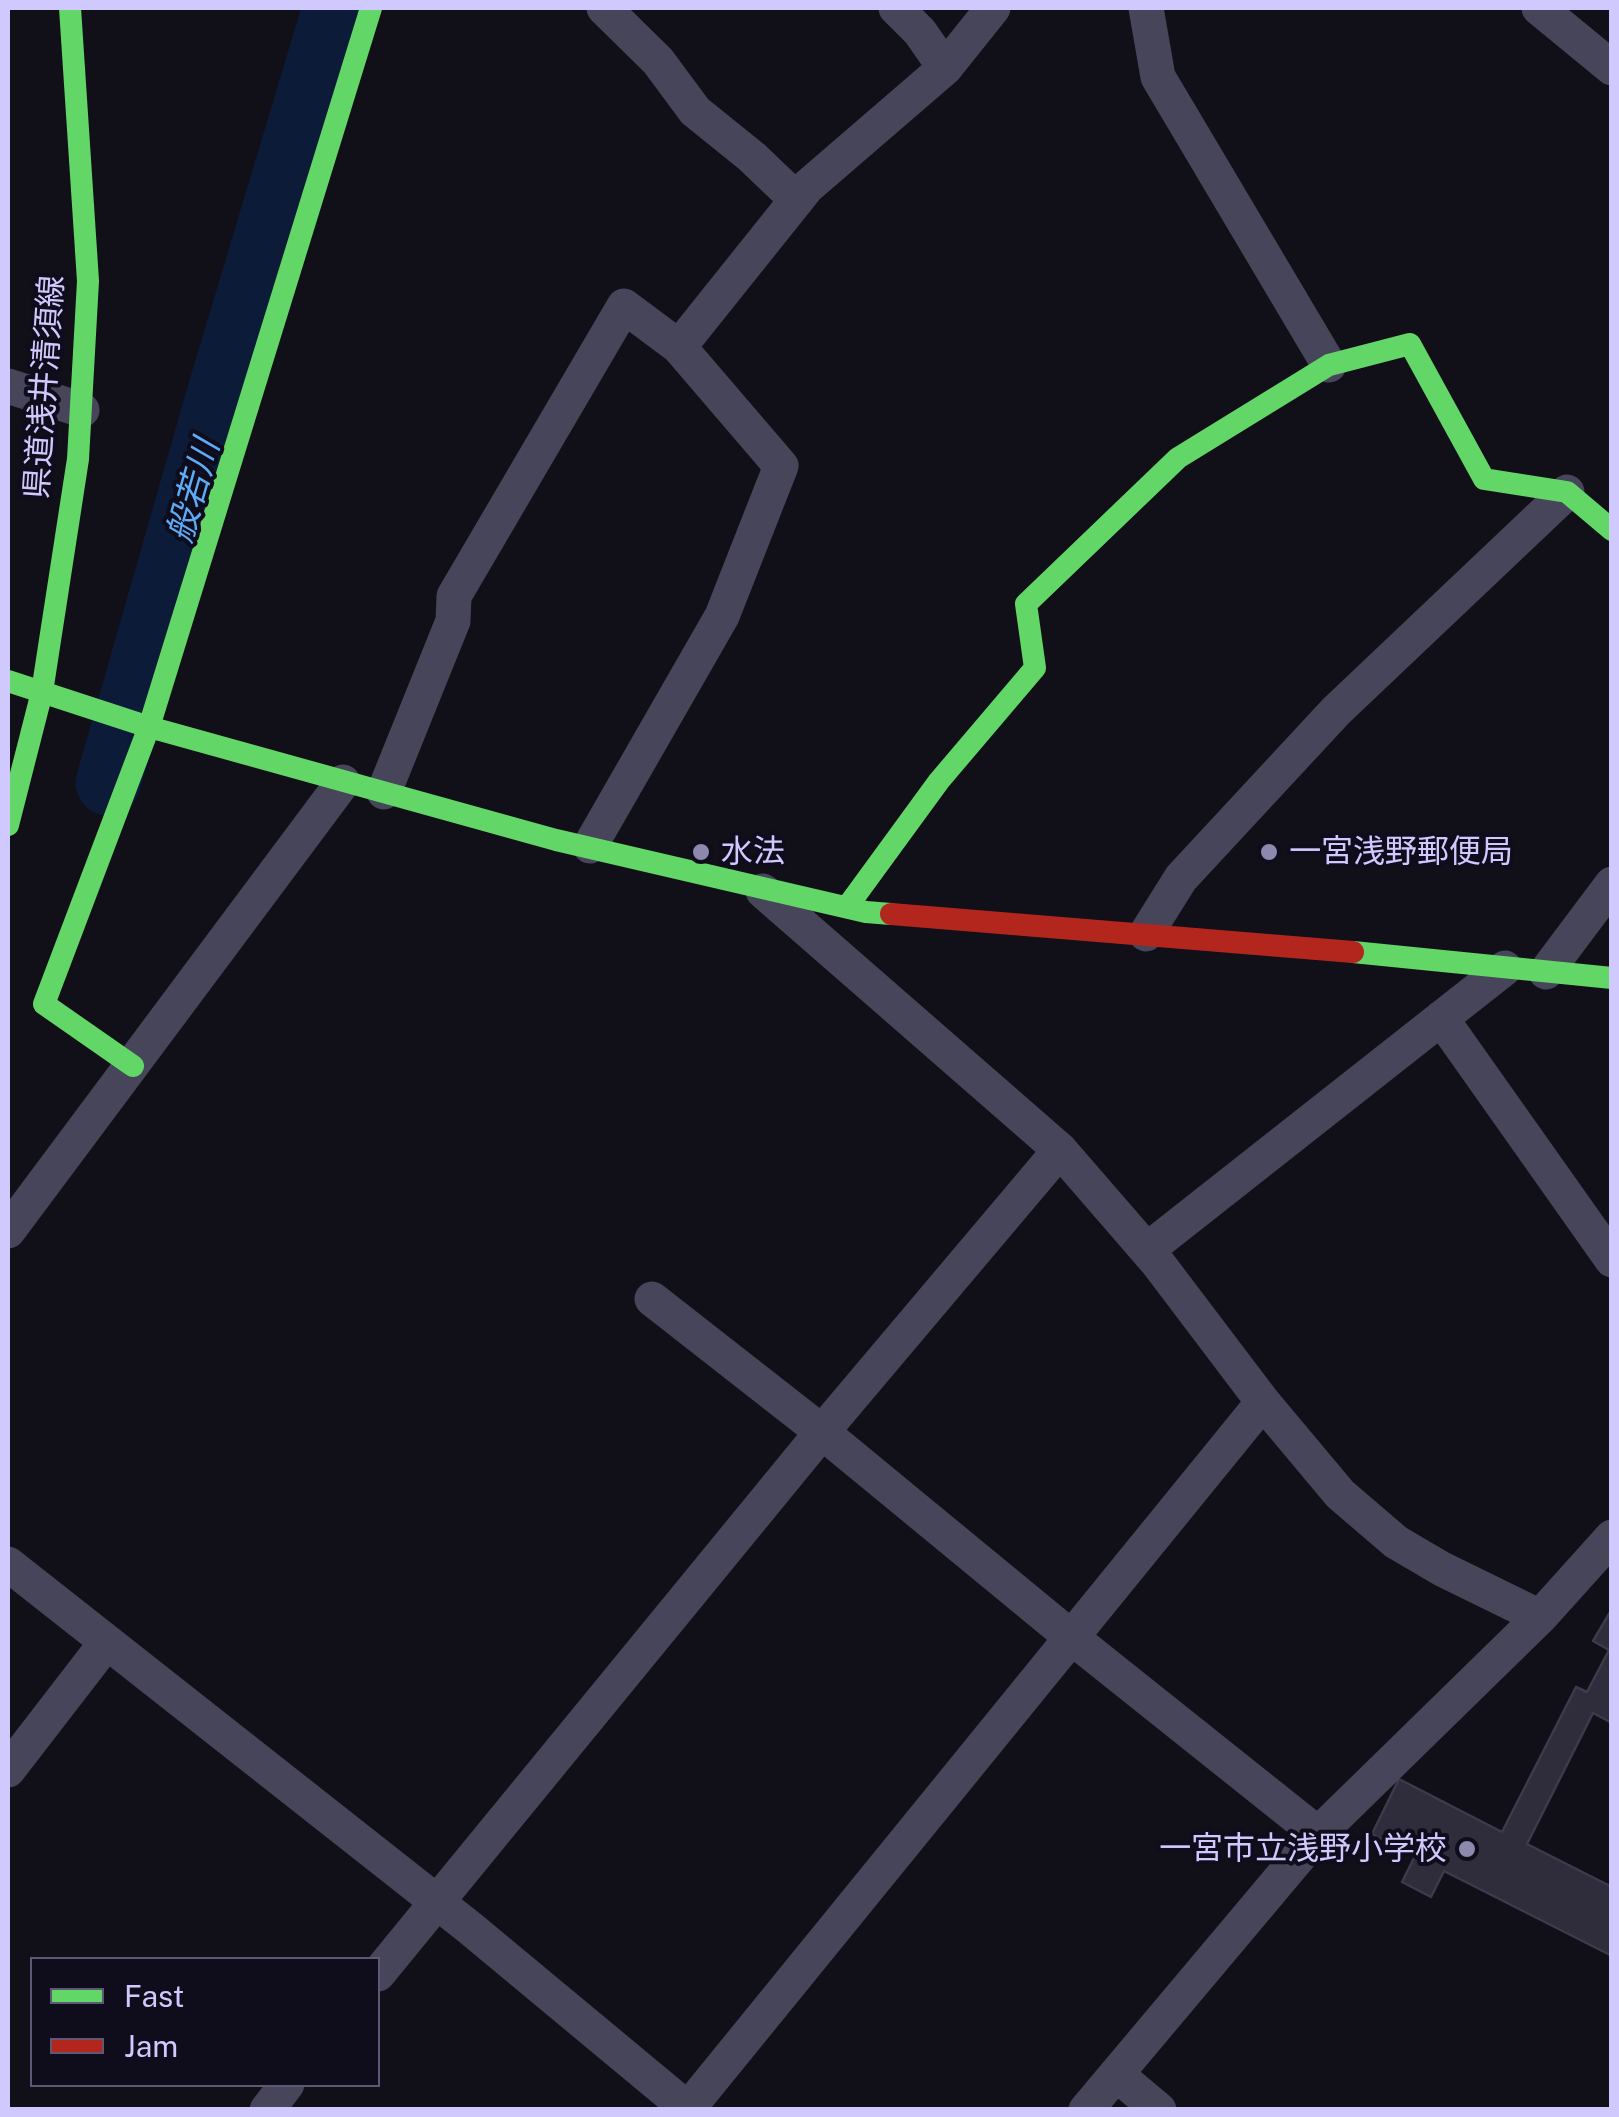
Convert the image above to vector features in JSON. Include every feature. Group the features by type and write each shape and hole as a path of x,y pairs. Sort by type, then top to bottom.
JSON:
{"street":[{"name":"県道浅井清須線","path":"8,825 42,692 82,410 88,280 70,8"},
{"path":"134,1066 44,1004 149,726 371,8"},
{"path":"604,8 658,62 695,111 797,200"},
{"path":"896,8 920,32 945,68"},
{"path":"678,346 807,187 945,68 992,8"},
{"path":"1146,8 1158,77 1328,365"},
{"path":"1539,8 1612,68"},
{"path":"384,792 452,620 454,596 624,306 678,346 781,466 722,616 590,846"},
{"path":"847,907 940,781 1035,668 1026,604 1178,458 1328,365 1410,344 1484,479 1567,492 1612,530"},
{"path":"8,386 82,410"},
{"path":"1146,934 1180,878 1336,710 1567,492"},
{"path":"8,680 149,726 556,840 866,912 1612,978"},
{"path":"8,1231 343,782"},
{"path":"1546,972 1612,884"},
{"path":"759,887 1060,1150 1147,1250 1263,1402 1340,1494 1396,1542 1540,1617"},
{"path":"1147,1250 1504,968"},
{"path":"1441,1018 1612,1260"},
{"path":"380,1972 822,1432 1060,1150"},
{"path":"652,1299 1318,1834"},
{"path":"8,1564 436,1902 688,2109 1263,1402"},
{"path":"1086,2110 1318,1834 1540,1617 1612,1537"},
{"path":"8,1770 106,1643"},
{"path":"1116,2074 1159,2110"},
{"path":"267,2110 285,2087"}],"building":[{"path":"1612,1609 1612,1723 1593,1713 1527,1844 1612,1887 1612,1956 1444,1871 1431,1897 1402,1882 1415,1856 1372,1834 1399,1779 1502,1832 1576,1687 1587,1692 1609,1650 1593,1641"}],"waterway":[{"name":"般若川","path":"108,783 335,8"}],"traffic: fast":[{"path":"8,825 42,692 78,459 88,281 70,8"},
{"path":"133,1066 44,1004 149,727 371,8"},
{"path":"847,907 939,781 1035,668 1026,604 1178,458 1329,365 1410,344 1484,479 1567,492 1612,530"},
{"path":"8,681 149,727 556,840 866,912 891,914"},
{"path":"1353,952 1612,978"}],"traffic: jam":[{"path":"891,914 1353,952"}],"place":[{"name":"水法","path":"701,852"},
{"name":"一宮浅野郵便局","path":"1269,852"},
{"name":"一宮市立浅野小学校","path":"1467,1849"}]}
